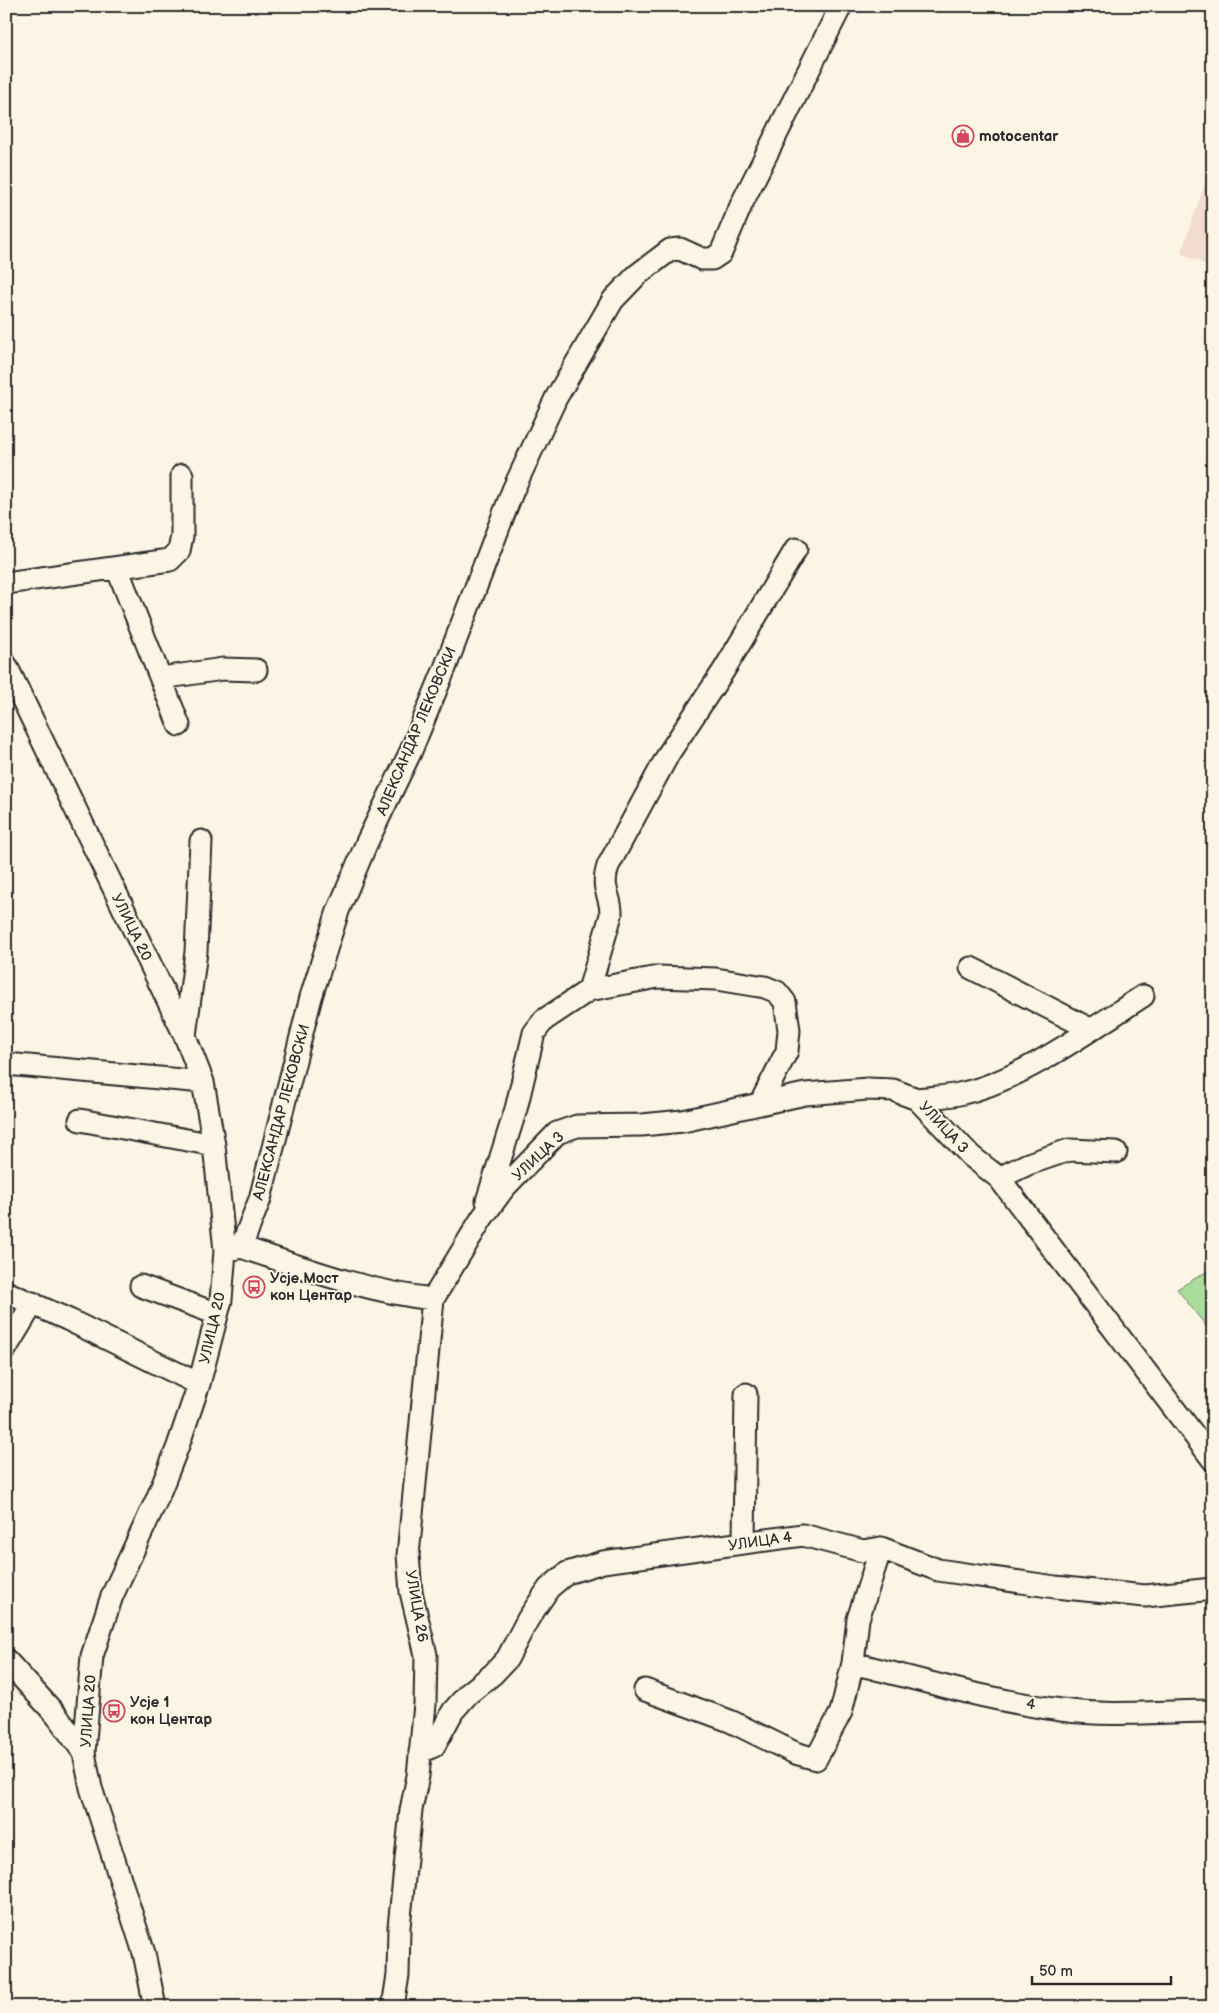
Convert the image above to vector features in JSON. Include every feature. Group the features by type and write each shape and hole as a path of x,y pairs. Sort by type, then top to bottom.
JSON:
{"street":[{"name":"АЛЕКСАНДАР ЛЕКОВСКИ","path":"233,1249 260,1199 311,997 338,911 367,842 410,752 446,668 513,490 556,398 613,300 656,260 670,250 680,249 702,259 712,259 721,253 742,203 841,6"},
{"path":"6,583 170,560 179,551 182,536 182,475"},
{"path":"589,990 611,909 604,889 604,878 608,866 669,753 724,670 796,549"},
{"path":"117,568 178,724"},
{"name":"УЛИЦА 20","path":"6,664 185,1036 203,1082 233,1249 198,1384 164,1481 112,1596 92,1656 84,1753 91,1788 144,1952 155,2007"},
{"path":"160,678 223,669 256,670"},
{"path":"185,1036 196,952 201,841"},
{"path":"971,968 1090,1029"},
{"path":"482,1218 516,1109 534,1033 544,1020 589,990 658,977 716,979 765,987 777,992 785,1002 789,1030 786,1051 760,1104"},
{"path":"917,1098 963,1093 995,1083 1090,1029 1143,996"},
{"path":"6,1064 203,1082"},
{"name":"УЛИЦА 3","path":"482,1218 504,1188 557,1133 567,1129 578,1126 642,1125 683,1121 804,1094 868,1089 893,1090 917,1098 971,1156 999,1178 1213,1460"},
{"path":"80,1120 214,1145"},
{"path":"999,1178 1028,1164 1069,1150 1116,1152"},
{"name":"УЛИЦА 26","path":"393,2007 398,1975 399,1927 411,1810 425,1704 426,1655 411,1592 408,1555 433,1299 482,1218"},
{"path":"233,1249 397,1295 433,1299"},
{"path":"141,1286 216,1314"},
{"path":"6,1292 33,1303 198,1384"},
{"path":"6,1348 33,1303"},
{"path":"744,1542 746,1394"},
{"name":"УЛИЦА 4","path":"420,1752 434,1746 453,1711 468,1694 507,1660 528,1619 549,1588 567,1573 604,1562 700,1551 744,1542 803,1535 863,1551 881,1548 938,1570 1055,1587 1145,1596 1213,1589"},
{"path":"645,1690 730,1721 795,1753 816,1759 842,1712 853,1663 858,1618 881,1548"},
{"path":"6,1660 57,1716 84,1753"},
{"name":"4","path":"853,1663 1000,1699 1061,1710 1114,1714 1213,1711"}],"shaded area":[{"path":"1213,160 1213,268 1181,253"}],"green space":[{"path":"1213,1268 1213,1321 1206,1326 1177,1289"}],"place":[{"name":"motocentar","path":"963,136"},
{"name":"Усје Мост кон Центар","path":"254,1287"},
{"name":"Усје 1 кон Центар","path":"114,1711"}]}
